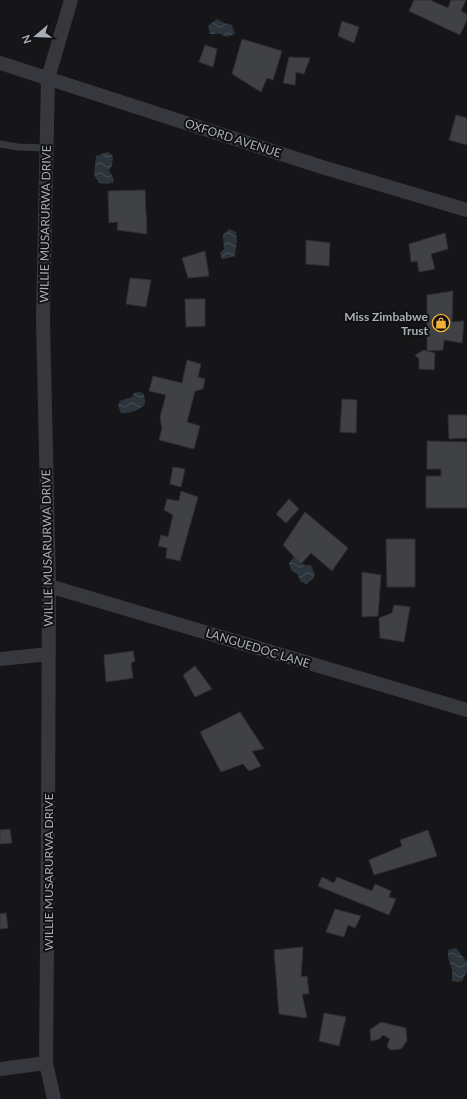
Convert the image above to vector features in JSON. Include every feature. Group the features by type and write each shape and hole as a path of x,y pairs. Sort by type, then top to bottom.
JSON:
{"street":[{"name":"WILLIE MUSARURWA DRIVE","path":"54,1099 46,1063 49,586 42,319 48,78 71,0"},
{"name":"OXFORD AVENUE","path":"0,63 322,167 467,210"},
{"name":"LANGUEDOC LANE","path":"49,586 467,710"},
{"path":"0,659 49,654"},
{"path":"0,1069 46,1063"}],"lane":[{"path":"0,144 18,147 46,148"}],"water":[{"path":"217,19 232,25 235,34 226,37 221,34 210,34 208,26"},
{"path":"108,152 113,156 112,165 109,171 114,182 108,184 99,183 94,175 96,156"},
{"path":"229,229 236,232 237,240 235,256 222,259 220,253 224,249 223,235"},
{"path":"134,393 143,393 145,402 141,408 127,413 121,413 118,406 120,401 131,398"},
{"path":"294,557 304,565 311,565 315,575 312,580 306,584 300,581 298,575 291,570 289,563"},
{"path":"456,948 467,962 467,972 462,981 458,982 452,981 452,970 448,957 448,950"}],"building":[{"path":"414,0 430,0 448,8 451,0 466,0 461,11 467,14 467,20 460,35 409,11"},
{"path":"342,21 359,27 354,43 338,36"},
{"path":"242,39 282,51 273,80 267,78 261,92 232,74"},
{"path":"205,45 217,49 213,67 199,62"},
{"path":"289,57 310,58 304,74 296,72 295,85 283,83"},
{"path":"456,115 467,118 467,145 449,140"},
{"path":"145,190 147,234 117,230 118,222 109,223 108,191"},
{"path":"445,233 448,249 431,254 435,269 419,272 417,261 411,262 409,244"},
{"path":"306,240 330,243 329,266 306,264"},
{"path":"205,251 209,276 188,278 182,258"},
{"path":"130,278 151,280 146,307 126,304"},
{"path":"453,291 452,322 464,321 462,343 444,340 443,350 427,351 427,295"},
{"path":"185,299 205,299 205,326 186,327"},
{"path":"424,350 435,353 434,370 419,369 419,359 415,355"},
{"path":"187,360 201,364 198,377 205,379 203,389 195,391 187,422 200,426 194,449 159,440 162,428 160,417 166,395 149,391 153,376 182,383"},
{"path":"342,399 357,400 356,433 340,432"},
{"path":"448,415 467,415 467,438 449,439"},
{"path":"427,441 467,442 467,508 426,508 426,476 441,476 441,469 427,469"},
{"path":"173,467 185,469 181,487 170,484"},
{"path":"181,491 198,497 180,561 166,558 167,548 158,546 161,535 168,537 173,515 164,510 167,499 179,501"},
{"path":"289,499 299,509 286,523 276,514"},
{"path":"305,512 348,548 332,571 311,553 301,564 283,545"},
{"path":"386,539 415,539 415,587 387,587"},
{"path":"362,572 381,575 378,616 362,617"},
{"path":"394,605 410,607 404,642 380,638 379,618 392,613"},
{"path":"133,651 135,661 131,663 133,678 106,682 104,655"},
{"path":"195,666 212,689 195,697 183,675"},
{"path":"240,712 264,749 252,751 261,766 249,771 243,764 221,772 200,732"},
{"path":"10,829 12,843 0,844 0,830"},
{"path":"428,830 437,856 374,875 369,860 402,846 400,840"},
{"path":"322,877 334,883 337,877 372,891 375,884 391,891 389,897 396,899 389,915 318,886"},
{"path":"335,909 361,916 355,928 348,925 344,937 326,932"},
{"path":"6,913 8,928 0,929 0,914"},
{"path":"303,947 301,977 307,976 309,994 302,994 307,1018 279,1014 274,950"},
{"path":"324,1013 346,1017 339,1046 319,1041"},
{"path":"381,1022 406,1028 407,1041 401,1049 390,1050 387,1046 390,1039 383,1035 379,1039 371,1041 370,1030"}],"place":[{"name":"Miss Zimbabwe Trust","path":"441,323"}]}
